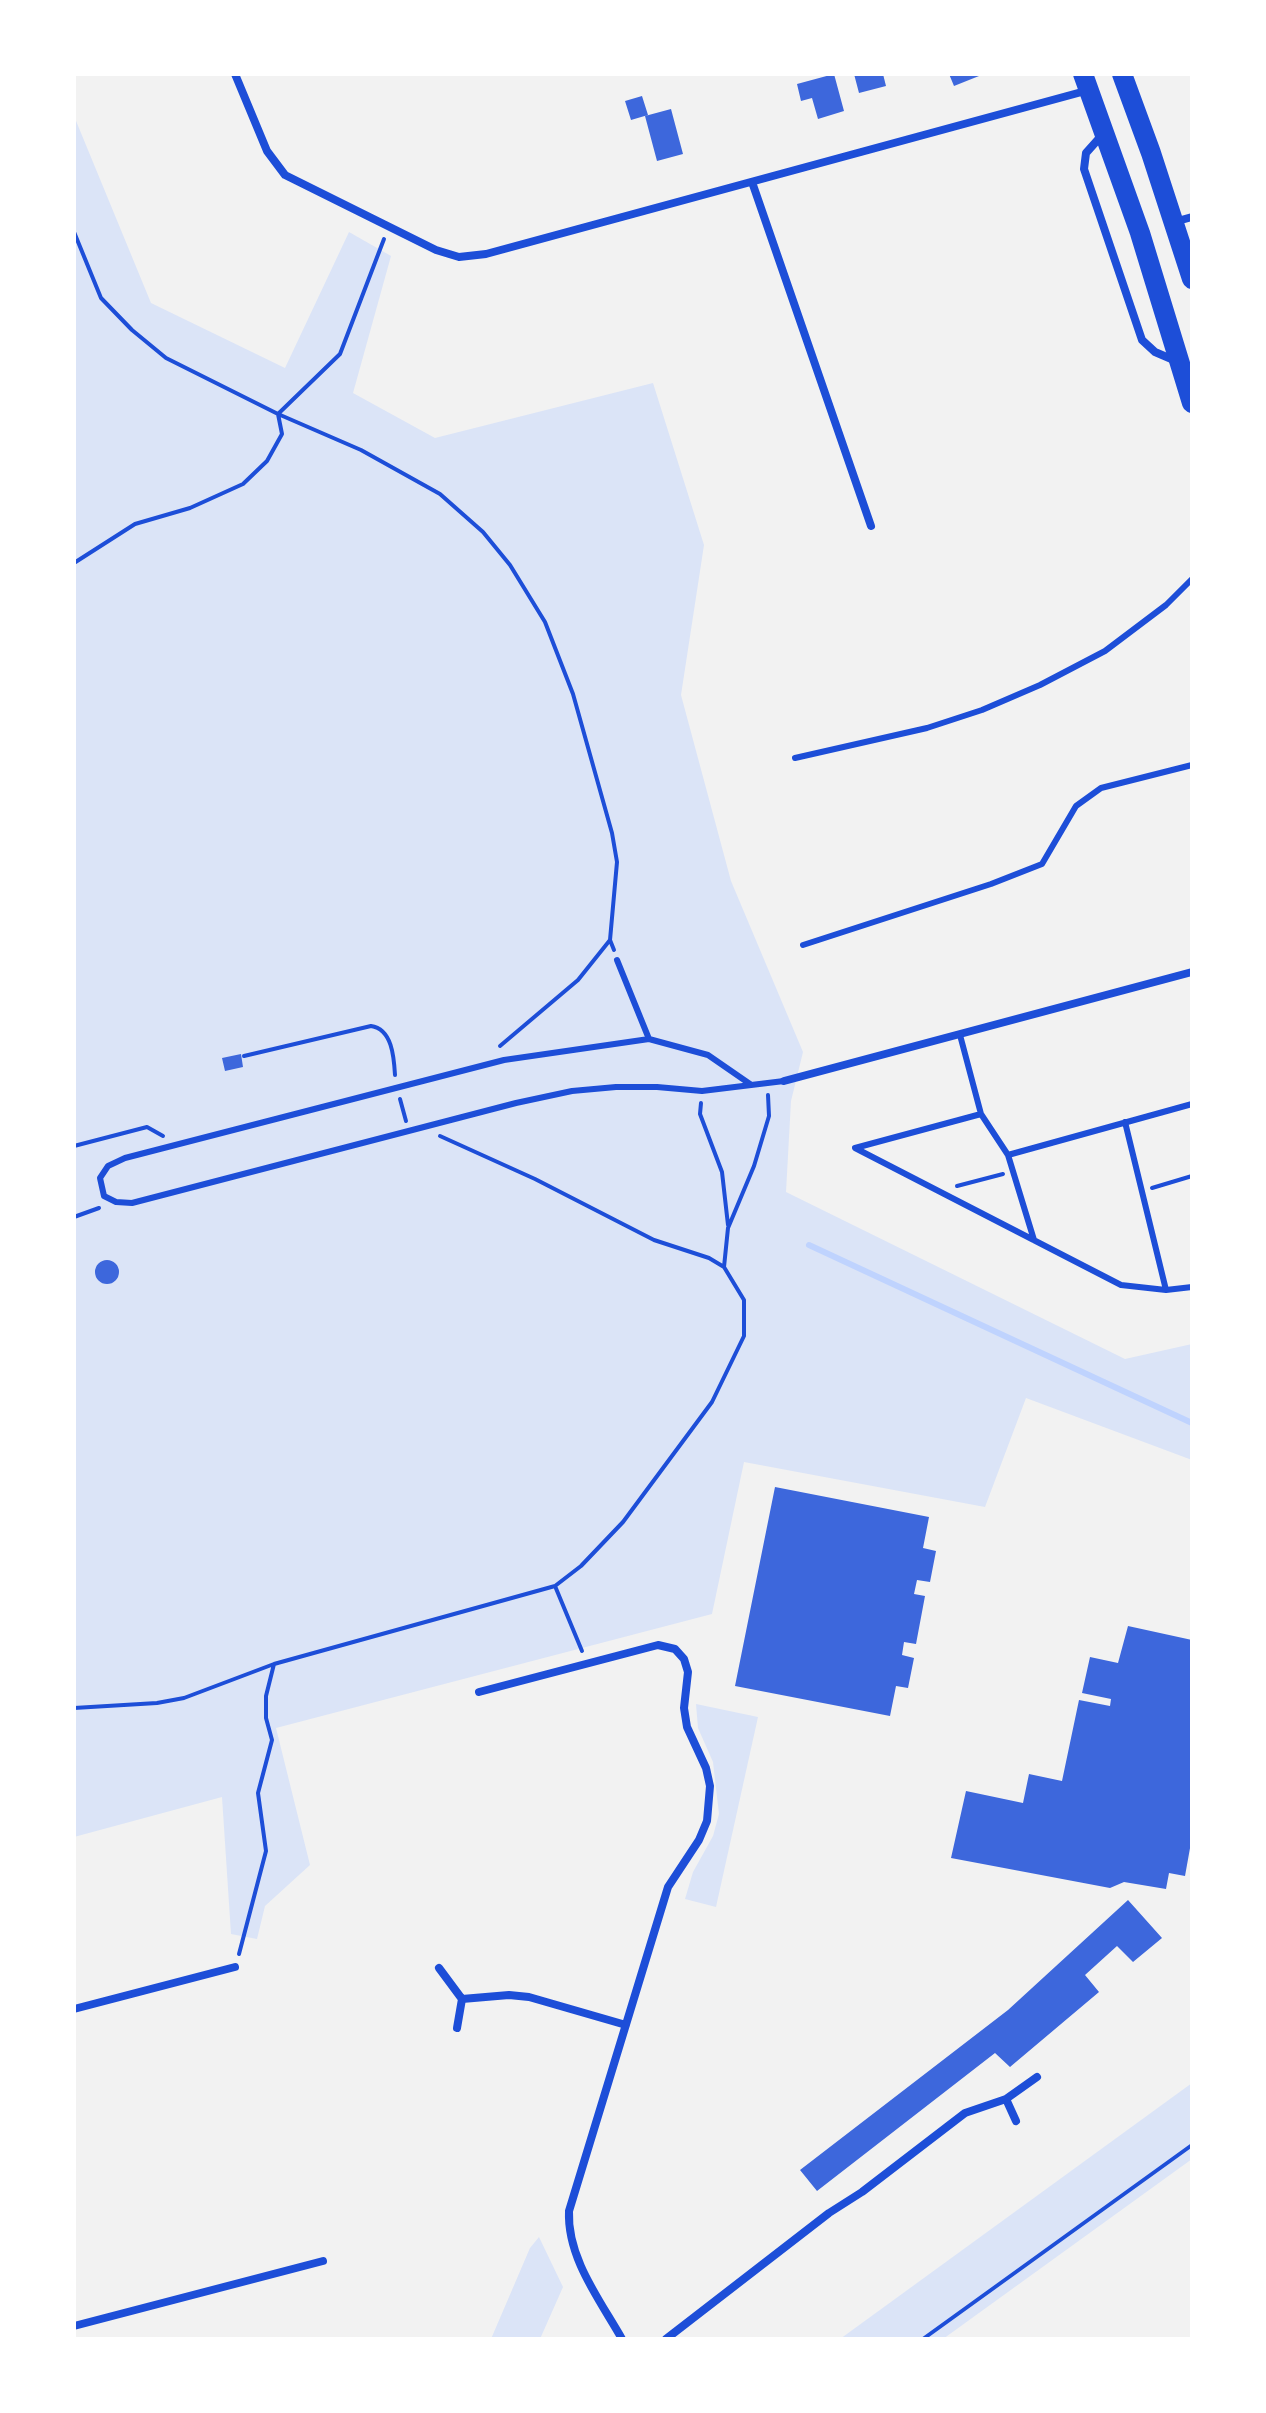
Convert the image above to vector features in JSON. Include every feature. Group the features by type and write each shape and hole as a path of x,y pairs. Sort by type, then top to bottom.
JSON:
{"main road":[{"path":"1122,74 1183,219 1192,279"},
{"path":"1086,82 1140,233 1192,403"},
{"path":"1140,233 1183,219"}],"street":[{"path":"235,74 267,151 285,175 448,255 472,256 752,182 1086,82"},
{"path":"1105,131 1086,153 1084,169 1123,291 1142,340 1155,352 1180,363"},
{"path":"752,182 871,526"},
{"path":"784,1081 1192,972"},
{"path":"479,1692 658,1645 675,1649 684,1659 688,1672 684,1708 687,1727 706,1768 710,1786 707,1821 699,1840 668,1887 569,2211 568,2227 578,2260 622,2339"},
{"path":"74,2009 235,1967"},
{"path":"439,1968 462,1999 457,2028"},
{"path":"462,1999 509,1995 529,1997 626,2025"},
{"path":"666,2339 965,2113 1006,2099 1037,2077"},
{"path":"1006,2099 1016,2121"},
{"path":"74,2326 323,2261"}],"lane":[{"path":"795,758 927,728 982,710 1040,685 1105,651 1166,605 1192,579"},
{"path":"803,945 991,884 1042,864 1076,806 1101,788 1192,765"},
{"path":"617,960 649,1039"},
{"path":"960,1035 981,1114 1008,1155 1034,1240"},
{"path":"750,1084 708,1055 649,1039 474,1067 125,1158 108,1166 100,1178 104,1196 116,1202 132,1203 572,1091 657,1087 702,1091 784,1081"},
{"path":"1008,1155 1192,1104"},
{"path":"981,1114 855,1148 1121,1285 1166,1290 1192,1287"},
{"path":"1125,1122 1166,1290"}],"path":[{"path":"278,414 340,354 389,226"},
{"path":"74,232 101,298 132,330 166,358 278,414 361,450 440,494 483,532 510,565 545,622 573,694 612,833 617,862 610,940 578,980 474,1067"},
{"path":"74,563 135,524 190,508 243,484 267,461 282,434 278,414"},
{"path":"244,1056 371,1026 380,1027 394,1056 396,1087 409,1131"},
{"path":"728,1228 754,1166 769,1116 767,1082"},
{"path":"702,1091 700,1114 722,1172 728,1228 724,1267"},
{"path":"74,1708 157,1703 184,1698 274,1664 555,1586 581,1566 623,1522 712,1402 744,1336 744,1300 724,1267 709,1258 654,1240 535,1179 440,1136 428,1126"},
{"path":"74,1146 147,1127 176,1144"},
{"path":"939,1191 1013,1171"},
{"path":"1143,1190 1192,1176"},
{"path":"74,1217 116,1202"},
{"path":"555,1586 587,1663"},
{"path":"235,1967 266,1851 258,1793 272,1740 266,1718 266,1696 274,1664"},
{"path":"923,2339 1192,2145"}],"shaded area":[{"path":"74,116 151,303 285,368 349,232 391,256 353,393 435,438 653,383 704,545 681,695 731,881 803,1052 791,1101 786,1192 1125,1359 1192,1344 1192,1460 1026,1398 985,1507 744,1462 712,1614 276,1728 310,1865 265,1906 257,1939 231,1934 222,1797 74,1837"},
{"path":"696,1704 758,1717 716,1907 685,1899 693,1872 713,1836 719,1814 713,1762 698,1728"},
{"path":"1192,2083 1192,2159 943,2339 840,2339"},
{"path":"539,2237 563,2287 540,2339 491,2339 530,2248"}],"building":[{"path":"834,74 844,111 818,119 812,98 801,101 797,84"},
{"path":"854,74 883,74 886,86 859,93"},
{"path":"949,74 984,74 954,86"},
{"path":"642,96 648,115 631,120 625,101"},
{"path":"671,109 683,154 657,161 645,116"},
{"path":"241,1054 243,1067 225,1071 222,1058"},
{"path":"107,1260 118,1267 119,1272 112,1283 107,1284 96,1277 95,1272 102,1261"},
{"path":"775,1487 929,1517 923,1548 936,1551 930,1582 917,1580 914,1594 925,1596 916,1644 904,1642 902,1655 914,1658 908,1688 896,1686 890,1716 735,1686"},
{"path":"1128,1626 1192,1640 1192,1837 1185,1876 1169,1873 1166,1889 1124,1882 1110,1888 951,1858 966,1791 1023,1803 1029,1774 1062,1781 1079,1700 1110,1706 1111,1699 1082,1693 1090,1657 1118,1663"},
{"path":"1128,1900 1162,1938 1133,1962 1117,1946 1085,1975 1099,1992 1010,2067 995,2053 817,2191 800,2170 1008,2010"}],"waterway":[{"path":"809,1245 1192,1423"}]}
